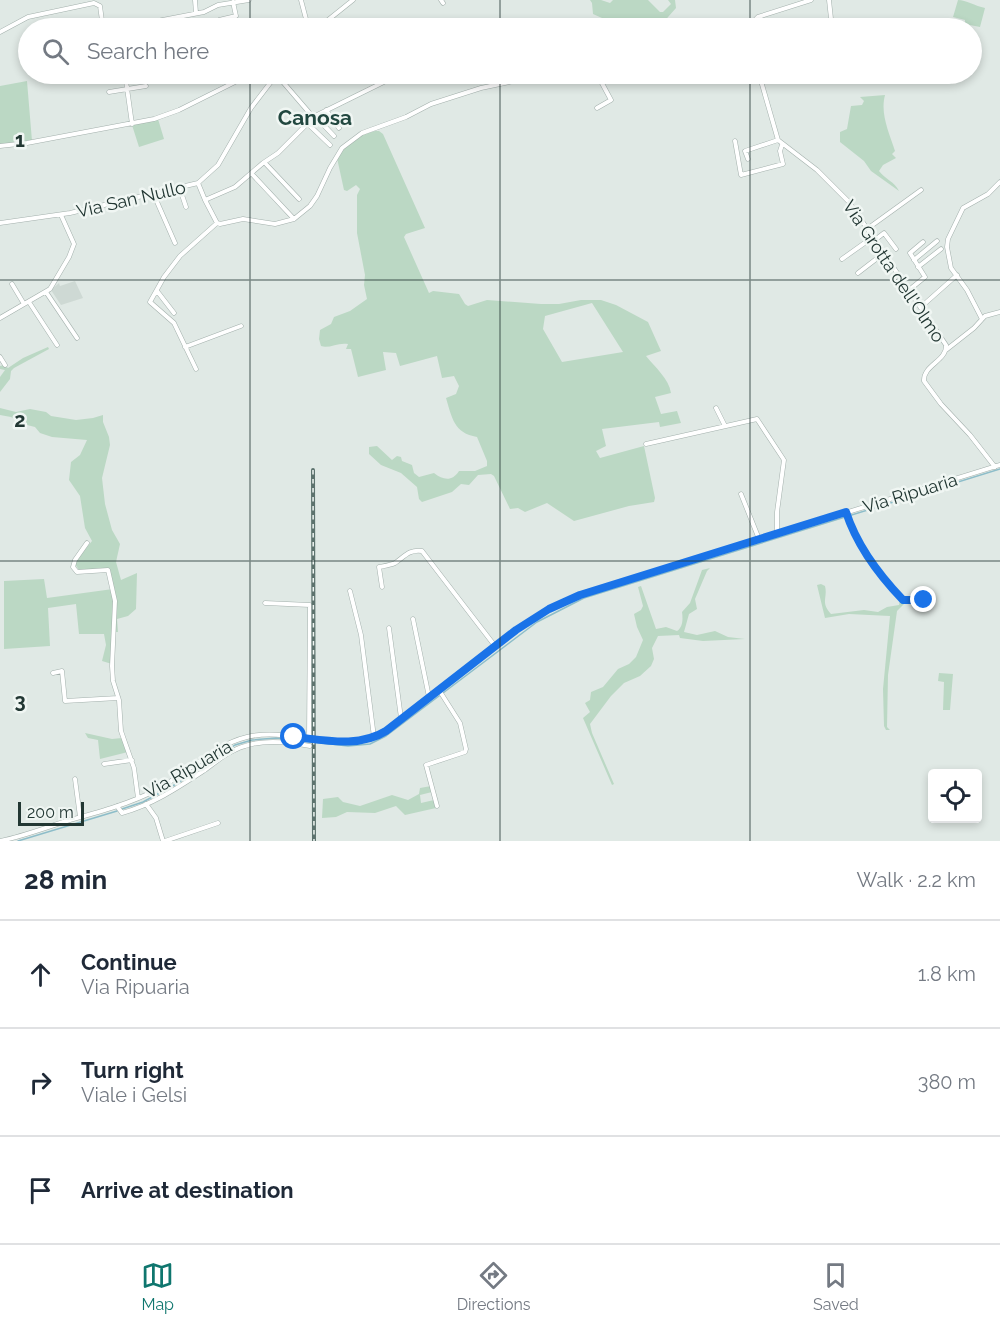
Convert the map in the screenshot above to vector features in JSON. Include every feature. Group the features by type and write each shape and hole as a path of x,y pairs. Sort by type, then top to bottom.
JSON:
{"street":[{"path":"78,6 80,0"},
{"path":"195,0 196,13"},
{"path":"171,18 196,13 229,2 249,0"},
{"path":"301,0 306,18"},
{"path":"330,18 353,0"},
{"path":"757,18 810,0"},
{"path":"829,0 832,18"},
{"path":"228,18 236,16 229,2"},
{"path":"26,18 78,6 99,4 101,18"},
{"path":"0,32 18,22"},
{"path":"126,84 132,124"},
{"path":"0,146 132,124 171,113 230,84"},
{"name":"Via San Nullo","path":"0,223 60,215 198,183 218,165 251,108 269,84"},
{"path":"285,84 311,117 315,116 334,136"},
{"path":"205,200 235,187 278,153 315,116 380,84"},
{"path":"198,183 205,200 220,224 243,219 275,224 294,219 310,206 317,196 342,148 362,134 414,114 431,104 500,84"},
{"path":"597,108 611,100 602,84"},
{"name":"Via Grotta dell'Olmo","path":"762,84 778,140 817,170 849,202 946,345 946,350 925,372 924,381 941,404 998,466"},
{"path":"109,92 146,86"},
{"path":"326,110 339,128"},
{"path":"308,124 330,145"},
{"path":"748,159 745,151 778,140"},
{"path":"735,141 741,175 783,164 780,151 782,145"},
{"path":"265,163 299,199"},
{"path":"251,173 294,219"},
{"path":"982,319 968,290 949,263 948,238 963,208 993,190 1000,182"},
{"path":"180,189 186,207"},
{"path":"867,229 921,190"},
{"path":"154,195 175,243"},
{"path":"0,318 46,292 55,283 74,244 60,215"},
{"path":"196,369 171,320 150,302 164,277 180,256 217,222"},
{"path":"842,259 884,233 896,249"},
{"path":"914,260 937,241"},
{"path":"909,290 925,278 910,253 923,242"},
{"path":"918,267 941,249"},
{"path":"858,273 884,253"},
{"path":"921,307 957,275"},
{"path":"12,284 24,304"},
{"path":"157,291 174,313"},
{"path":"46,292 77,338"},
{"path":"29,302 57,345"},
{"path":"946,350 982,319 1000,312"},
{"path":"186,346 241,326"},
{"path":"0,357 5,365"},
{"path":"716,408 725,426"},
{"path":"646,444 758,419 784,457 777,512 777,533"},
{"name":"Via Ripuaria","path":"0,841 80,817 118,809 176,780 221,748 235,741 266,734 356,741 374,737 532,620 580,595 998,466"},
{"path":"741,494 759,539"},
{"path":"846,512 870,561 897,594 903,600 926,601"},
{"path":"87,543 73,567 77,572 108,570 115,601 112,666 121,731 132,760 138,798"},
{"path":"382,587 379,567 396,562 399,557 413,550 422,551 495,646"},
{"path":"350,591 361,635 374,737"},
{"path":"265,603 310,605 309,738"},
{"path":"412,619 429,697"},
{"path":"389,628 401,718"},
{"path":"53,673 62,671 66,701 118,698"},
{"path":"436,806 426,765 465,752 466,749 459,723 439,690"},
{"path":"118,809 123,813 174,790 243,746 272,742 310,746"},
{"path":"104,765 132,760"},
{"path":"75,779 80,817"},
{"path":"146,804 156,818 164,841 218,823"}],"shaded area":[{"path":"75,281 83,298 61,305 51,290 59,283 60,286"}],"green space":[{"path":"590,0 610,3 613,0 648,0 660,12 663,12 671,4 668,0 675,0 676,8 667,18 602,18 593,14"},
{"path":"958,0 985,8 982,19 953,17"},
{"path":"18,83 27,84 32,141 0,145 0,86"},
{"path":"885,95 884,116 895,151 892,154 896,158 883,165 879,171 899,191 871,171 864,161 840,142 840,132 847,129 851,106 862,105 864,101 860,97"},
{"path":"158,119 164,139 139,147 132,125"},
{"path":"375,131 383,134 425,228 406,234 404,237 429,293 433,291 459,294 468,306 487,300 559,304 581,300 601,300 616,305 648,322 661,351 646,356 665,378 671,393 655,397 661,414 677,411 681,423 660,427 659,422 602,429 606,446 596,451 600,458 644,446 654,502 629,506 574,521 547,503 525,512 518,508 510,509 491,474 478,475 469,485 461,484 452,492 422,502 419,499 417,487 401,473 381,465 369,454 369,447 377,446 392,460 397,456 401,457 402,461 412,465 414,473 419,477 434,473 450,478 459,471 475,471 487,466 477,437 463,432 452,418 446,398 456,394 459,386 454,376 442,378 437,356 400,366 396,353 383,352 386,370 358,377 351,349 346,349 348,344 321,346 320,330 331,324 334,317 350,311 367,299 357,233 357,195 360,189 356,185 347,191 344,190 337,158 353,141","holes":["592,303 623,352 562,362 543,329 545,316"]},
{"path":"48,347 49,349 14,368 10,379 0,392 0,377 5,370 0,369 0,366 4,365 8,368 23,358"},
{"path":"0,408 16,412 30,409 46,412 51,416 76,420 103,415 110,445 102,478 105,504 112,530 120,544 116,562 121,580 137,573 136,609 128,616 117,619 118,632 115,632 115,591 108,568 79,570 75,564 92,541 85,528 80,496 69,480 71,462 80,455 87,440 52,437 40,433 35,427 0,415"},
{"path":"710,568 695,599 697,609 689,614 684,632 697,635 715,631 728,637 745,639 703,641 680,638 679,635 658,636 652,648 654,659 651,666 640,676 624,683 590,724 614,784 612,785 583,718 590,712 585,703 590,700 591,692 603,687 618,669 629,664 636,657 643,640 634,614 643,606 638,587 641,586 656,629 666,627 677,631 681,625 682,612 690,603 702,570"},
{"path":"44,579 47,598 113,589 112,664 102,661 106,645 104,634 79,634 76,604 48,608 50,646 4,649 4,581"},
{"path":"817,585 825,586 825,603 831,614 864,610 878,612 887,607 899,605 900,599 905,603 897,611 888,675 887,727 890,730 886,730 884,726 883,689 890,616 849,614 825,618"},
{"path":"939,673 953,674 950,710 943,710 944,682 938,681"},
{"path":"85,733 112,739 122,738 128,752 100,759 98,740 88,738"},
{"path":"431,786 432,792 420,795 421,803 434,800 436,808 405,815 396,806 375,813 347,812 336,817 322,818 323,799 338,797 343,802 360,806 392,795 408,800 419,794 420,788"}],"waterway":[{"path":"443,693 537,622 584,598 1000,469"},
{"path":"122,809 143,802 178,783 235,745 252,740 276,738 348,746 370,744 386,736 439,696"},
{"path":"18,841 117,811"}],"railway":[{"path":"313,470 314,841"}],"district":[{"name":"Canosa","path":"315,117"}],"route":[{"path":"294,737 347,741 369,740 386,731 516,630 549,609 601,587 846,512 870,561 885,581 903,600 924,600"}]}
